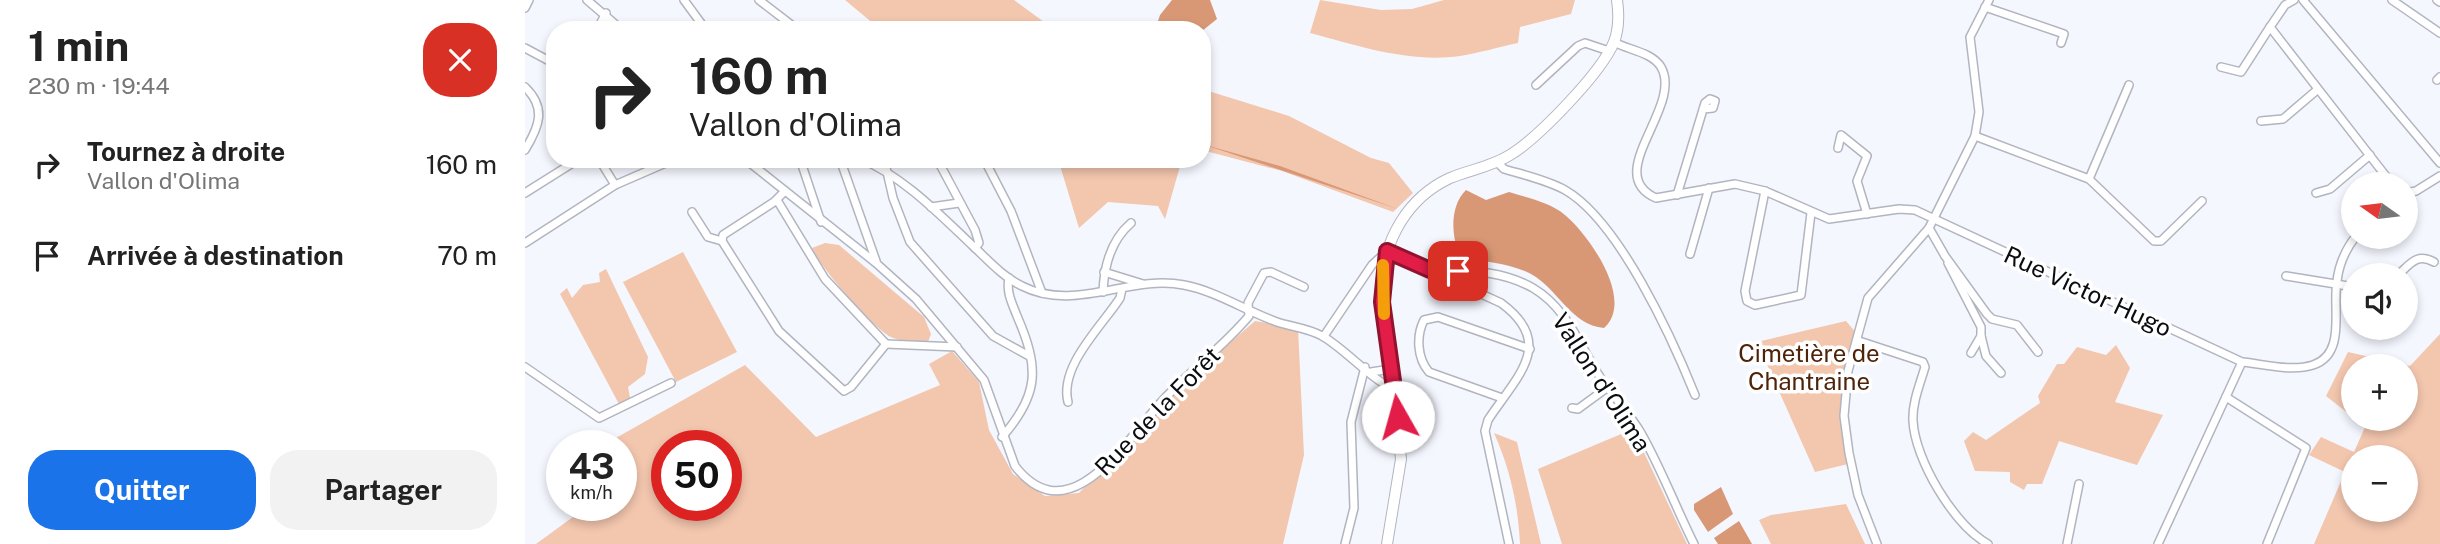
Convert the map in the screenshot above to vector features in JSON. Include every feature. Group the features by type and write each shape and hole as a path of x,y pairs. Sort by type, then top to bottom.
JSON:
{"main road":[{"path":"1387,544 1401,460 1381,284 1387,251 1399,223 1423,195 1451,177 1497,162 1540,131 1611,47 1619,18 1617,0"}],"street":[{"path":"525,8 529,0"},
{"path":"587,0 614,21"},
{"path":"684,0 699,21"},
{"path":"759,0 786,21"},
{"path":"2221,67 2241,72 2282,3 2294,0"},
{"path":"2303,0 2440,163"},
{"path":"2392,0 2440,33"},
{"path":"1877,544 1858,495 1844,416 1848,371 1859,341 1868,298 1929,228 1975,136 1979,112 1970,37 1987,4 2064,34 2061,43"},
{"path":"602,21 606,13"},
{"path":"2270,27 2383,172"},
{"path":"1536,85 1578,46 1585,43 1611,47"},
{"name":"Rue Victor Hugo","path":"1611,47 1653,59 1661,67 1665,82 1663,98 1636,168 1636,181 1640,189 1656,198 1735,184 1765,191 1829,219 1915,210 2242,362 2291,367 2314,365 2329,354 2335,342 2336,285 2346,249"},
{"path":"525,48 546,59"},
{"path":"2089,179 2129,85"},
{"path":"525,87 540,108 539,124 525,150"},
{"path":"2261,121 2283,119 2317,90"},
{"path":"1677,195 1703,109"},
{"path":"1838,148 1841,135 1867,156 1857,181 1867,214"},
{"path":"1975,136 2089,179 2154,241 2161,241 2202,201"},
{"path":"2316,193 2330,189 2370,155"},
{"path":"1497,162 1504,169 1564,190 1584,204 1614,241 1650,299 1674,343 1695,395"},
{"path":"525,193 565,168"},
{"path":"605,168 615,185"},
{"path":"525,231 528,242 615,185 650,168"},
{"name":"Rue de la Forêt","path":"756,168 876,263 916,299 984,380 1002,438 1015,466 1035,483 1056,489 1080,486 1096,477 1164,400 1235,332 1248,316 1248,303 1264,273 1271,272 1304,287"},
{"path":"803,168 821,222"},
{"path":"843,168 876,263"},
{"path":"877,168 931,207 1009,278 1042,293 1059,296 1163,282 1183,285 1248,311 1324,336 1368,369 1378,381 1394,388"},
{"path":"886,168 901,222 921,256 993,335 1029,356"},
{"path":"942,168 975,230 979,243 975,248"},
{"path":"989,168 1011,212 1042,293"},
{"path":"2419,189 2440,176"},
{"path":"1690,254 1709,188"},
{"path":"722,241 723,235 777,200 785,191"},
{"path":"1765,191 1745,291 1747,301 1755,305 1801,295 1811,213"},
{"path":"777,200 825,279 886,344 957,347"},
{"path":"931,207 959,203"},
{"path":"692,212 708,237 722,241 779,331 839,390 844,391 851,387 886,344"},
{"path":"1103,292 1104,272 1111,248 1131,223"},
{"path":"1929,228 1981,327 1986,356 2001,373"},
{"path":"1324,336 1372,265 1387,251"},
{"name":"Vallon d'Olima","path":"1387,251 1430,270 1486,271 1505,275 1535,289 1564,317 1641,434 1694,544"},
{"path":"1945,256 1987,314 1992,319 2017,325 2038,352"},
{"path":"2411,263 2416,258 2424,257 2434,262"},
{"path":"1430,270 1501,303 1515,313 1527,330 1530,349 1526,365 1487,420 1485,430 1509,544"},
{"path":"1104,272 1144,284"},
{"path":"2286,276 2341,286"},
{"path":"1002,438 1029,401 1033,385 1028,341 1009,297 1009,278"},
{"path":"1068,402 1066,395 1073,365 1121,298 1122,289"},
{"path":"1502,398 1429,372 1423,365 1418,341 1424,320 1438,317 1530,349"},
{"path":"1971,353 1981,336"},
{"path":"1859,341 1923,362 1925,367 1913,418 1922,458 1963,526 1988,544"},
{"path":"2158,544 2242,362"},
{"path":"525,367 599,418 671,383"},
{"path":"1368,369 1391,369"},
{"path":"1345,544 1355,508 1351,422 1368,369"},
{"path":"1572,408 1578,409 1608,387"},
{"path":"2226,397 2306,448 2267,544"},
{"path":"2067,544 2080,484"}],"green space":[{"path":"845,0 1014,0 1043,21 870,21"},
{"path":"1320,0 1381,10 1412,9 1444,0 1575,0 1571,14 1520,27 1518,43 1441,58 1384,52 1310,33"},
{"path":"1211,92 1289,116 1371,158 1389,163 1413,193 1393,212 1282,171 1211,152"},
{"path":"1061,168 1179,168 1165,219 1158,206 1108,202 1079,228"},
{"path":"825,243 839,245 924,317 931,334 928,342 895,339 872,322 817,257 812,248"},
{"path":"683,252 737,352 676,382 623,282"},
{"path":"606,269 648,357 645,374 628,387 630,398 619,404 560,294 567,288 572,298 583,285 600,282 599,273"},
{"path":"1255,321 1298,328 1304,455 1283,544 536,544 567,521 637,521 637,430 630,430 745,365 816,437 940,385 929,364 952,351 979,382 989,430 1013,474 1045,496 1079,493 1173,392"},
{"name":"Cimetière de Chantraine","path":"1846,321 1858,335 1844,384 1843,413 1848,464 1815,472 1757,342"},
{"path":"2440,334 2440,544 2314,544 2341,481 2341,522 2418,522 2418,445 2357,445 2363,431 2418,431 2418,357"},
{"path":"2116,345 2130,368 2115,402 2163,415 2137,465 2059,441 2042,484 2027,484 2024,490 2010,482 2010,472 1975,471 1964,441 1973,432 1986,440 2040,403 2038,396 2057,364 2064,364 2077,347 2106,355"},
{"path":"2341,366 2341,408 2326,396"},
{"path":"1633,429 1687,544 1562,544 1538,469"},
{"path":"1494,433 1517,442 1541,544 1520,544 1512,487"},
{"path":"2321,437 2341,446 2341,470 2309,455"},
{"path":"1846,504 1865,544 1771,544 1759,520 1771,515"}],"shaded area":[{"path":"1172,0 1210,0 1217,19 1211,24 1211,21 1158,21"},
{"path":"1211,147 1211,147 1280,166 1398,209"},
{"path":"1466,190 1486,200 1509,192 1531,198 1559,211 1575,225 1597,253 1612,286 1615,302 1612,316 1604,328 1582,320 1541,281 1523,270 1461,257 1455,241 1453,223 1460,197"},
{"path":"1721,487 1733,514 1708,532 1694,510 1694,504"},
{"path":"1739,521 1752,544 1718,544 1714,538"}],"slow traffic":[{"path":"1383,265 1381,284 1384,314"}],"route":[{"path":"1398,417 1382,302 1381,284 1387,251 1430,270 1458,271"}]}
